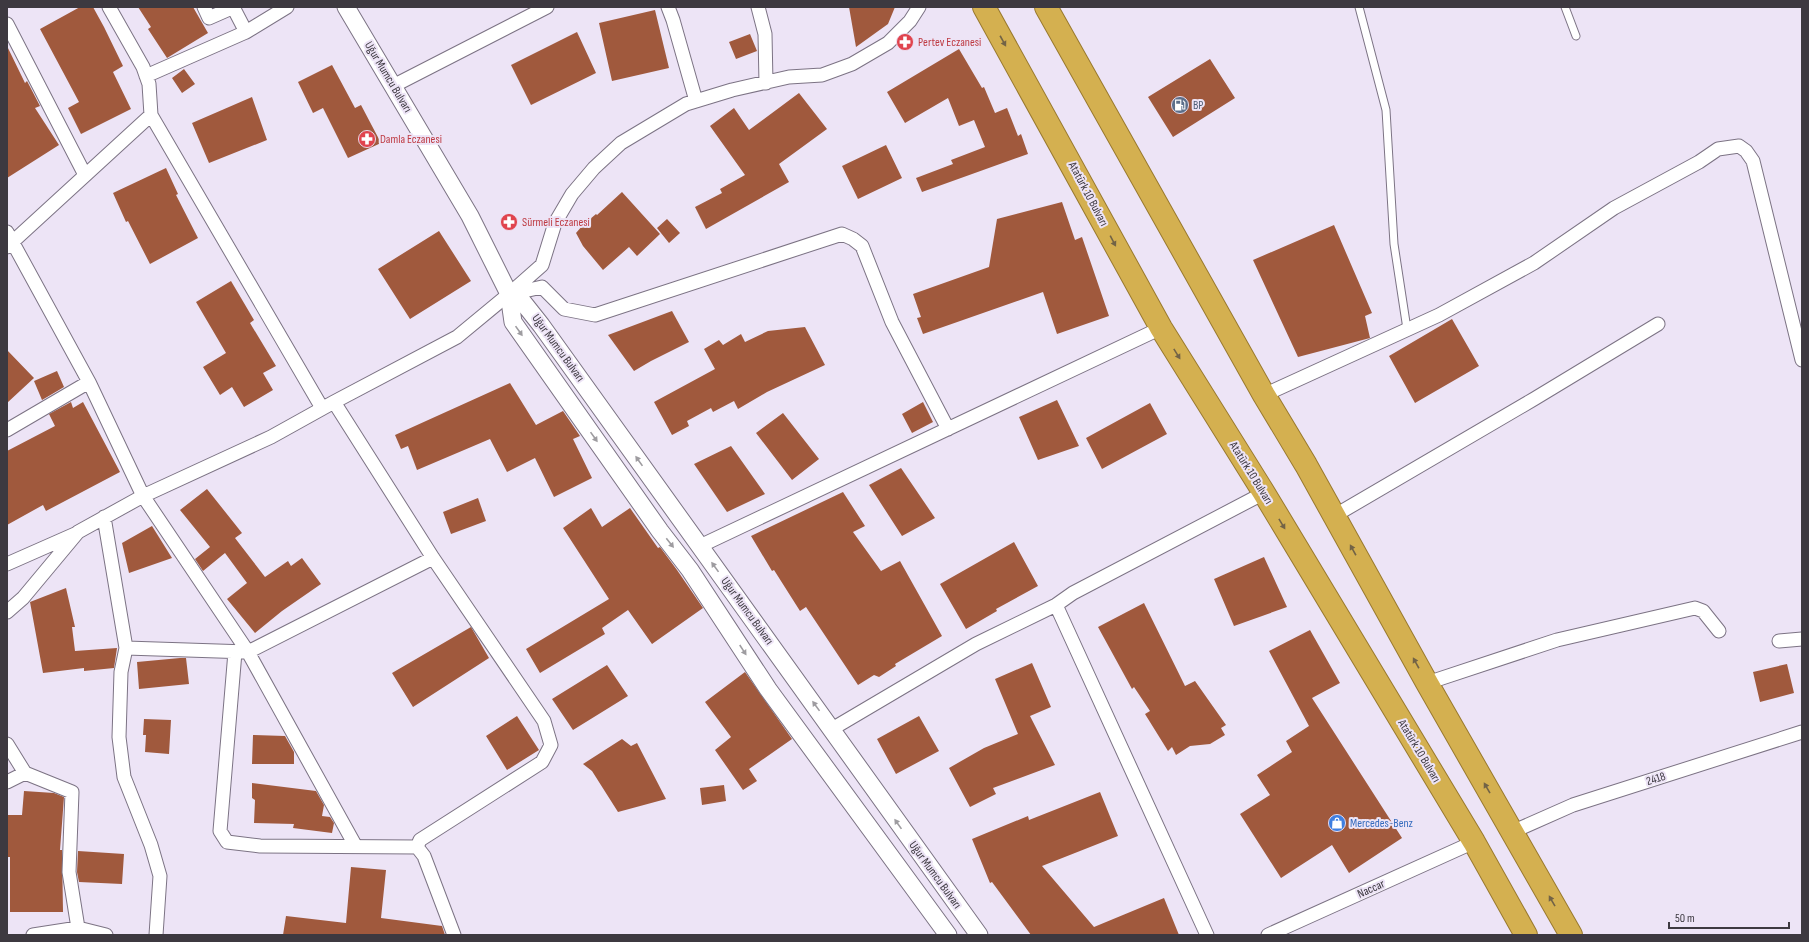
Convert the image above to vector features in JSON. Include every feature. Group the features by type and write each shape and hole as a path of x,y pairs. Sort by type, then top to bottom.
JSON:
{"highway":[{"name":"Atatürk 10 Bulvarı","path":"984,7 1161,328 1264,493 1474,842 1526,935"},
{"path":"1046,7 1264,395 1306,465 1427,683 1571,935"}],"street":[{"path":"109,7 146,76 149,84 151,115 322,408"},
{"path":"204,7 209,18 234,7 246,32"},
{"path":"146,76 246,32 287,7"},
{"name":"Uğur Mumcu Bulvarı","path":"346,7 470,216 509,294 513,322 660,531 690,570 768,689 948,935"},
{"path":"393,86 547,7"},
{"path":"668,7 696,101"},
{"path":"758,7 764,34 766,83"},
{"path":"7,564 78,532 143,496 271,437 322,408 456,337 542,265 556,223 572,194 594,168 621,143 686,104 766,83 789,78 822,74 852,64 888,42 910,21 919,7"},
{"path":"7,24 85,175"},
{"path":"151,115 9,241 89,382 143,496 241,652 355,846"},
{"path":"1264,395 1439,314 1534,263 1614,208 1699,162 1718,149 1739,146 1746,151 1752,161 1802,360"},
{"path":"509,294 542,287 564,309 594,315 842,234 853,239 862,246 892,322 948,429"},
{"name":"Uğur Mumcu Bulvarı","path":"509,294 522,301 541,324 978,935"},
{"path":"1334,516 1534,399 1658,324"},
{"path":"700,546 807,494 1161,328"},
{"path":"7,430 89,382"},
{"path":"334,402 433,558 544,721 551,745 542,762 420,840 418,847 424,856 454,935"},
{"path":"832,729 976,644 1056,605 1073,593 1264,493"},
{"path":"104,517 126,648 121,672 119,737 124,777 151,845 160,876 156,935"},
{"path":"7,612 23,598 78,532"},
{"path":"126,648 172,648 241,652 433,558"},
{"path":"1056,605 1207,935"},
{"path":"1427,683 1557,640 1695,608 1703,611 1718,631"},
{"path":"1779,641 1802,639"},
{"path":"241,652 220,831 227,842 260,846 418,847"},
{"name":"2418","path":"1512,832 1573,805 1802,732"},
{"path":"7,744 25,773 72,792 69,872 78,932"},
{"path":"7,782 25,773"},
{"name":"Naccar","path":"1268,935 1474,842"},
{"path":"33,935 78,932 106,935"}],"lane":[{"path":"1359,7 1386,110 1394,244 1407,329"},
{"path":"1565,7 1576,36"}],"building":[{"path":"80,7 93,7 104,27 123,66 113,72 131,109 81,134 68,108 79,102 40,29"},
{"path":"138,7 193,7 208,33 167,58 148,29 151,27"},
{"path":"849,7 895,7 888,24 856,47"},
{"path":"655,10 669,68 612,81 599,23"},
{"path":"577,32 596,73 531,105 511,65"},
{"path":"750,34 757,51 736,59 729,42"},
{"path":"7,46 25,83 27,81 40,106 35,108 59,145 7,178"},
{"path":"959,49 982,88 984,87 995,113 1007,108 1018,136 1021,134 1028,154 922,192 916,178 953,164 951,160 985,147 974,120 959,126 948,98 905,123 887,92"},
{"path":"1210,59 1235,98 1173,137 1148,97"},
{"path":"332,65 355,108 361,105 381,143 348,158 323,108 313,113 298,82"},
{"path":"184,69 195,84 182,93 172,78"},
{"path":"799,93 827,129 779,164 789,182 706,229 695,207 722,193 720,189 745,175 710,126 734,108 749,130"},
{"path":"252,97 267,140 209,163 192,123"},
{"path":"886,145 902,178 858,199 842,166"},
{"path":"166,168 178,194 176,195 198,238 150,264 128,221 126,222 113,193"},
{"path":"622,192 660,234 637,256 629,247 603,270 583,246 576,233 583,225 596,214 597,215"},
{"path":"1062,202 1075,240 1082,237 1109,316 1057,334 1043,292 923,334 917,318 921,317 913,294 989,267 997,219"},
{"path":"667,219 680,233 669,243 657,228"},
{"path":"1334,225 1372,313 1365,316 1370,338 1298,357 1253,260"},
{"path":"439,231 471,281 410,319 378,269"},
{"path":"231,281 254,320 250,323 276,366 263,373 273,390 244,407 232,387 220,395 203,367 226,353 196,302"},
{"path":"672,311 689,342 634,371 608,335"},
{"path":"1452,319 1479,366 1415,403 1389,356"},
{"path":"805,327 825,365 767,392 738,409 734,401 713,412 711,408 687,421 689,426 672,435 654,402 715,369 704,349 719,340 723,345 741,334 745,342 768,331"},
{"path":"7,350 34,378 7,403"},
{"path":"57,371 64,387 42,400 34,381"},
{"path":"510,383 536,425 563,411 580,436 573,439 592,478 554,497 535,458 507,472 490,439 417,470 408,446 401,449 395,435"},
{"path":"1057,400 1079,446 1038,460 1019,417"},
{"path":"71,402 73,408 83,402 120,472 46,511 43,505 7,525 7,451 55,426 49,414"},
{"path":"923,402 933,422 912,433 902,414"},
{"path":"1150,403 1167,434 1102,469 1086,438"},
{"path":"783,413 819,459 792,480 756,433"},
{"path":"731,446 765,494 727,512 694,464"},
{"path":"901,468 935,518 902,536 869,485"},
{"path":"207,489 242,533 235,538 265,577 288,561 291,566 302,558 321,584 282,611 255,633 227,599 247,583 225,553 203,571 195,559 210,547 180,510"},
{"path":"843,492 865,526 853,532 881,571 900,561 942,636 895,664 896,666 879,677 874,675 858,685 806,607 800,611 774,570 772,571 751,536"},
{"path":"478,498 486,521 451,534 443,512"},
{"path":"591,508 602,527 630,508 658,548 660,547 677,570 703,608 652,644 628,610 602,628 605,634 540,673 526,649 609,599 563,528"},
{"path":"152,526 172,558 129,573 122,543"},
{"path":"1014,542 1038,586 996,609 997,611 966,629 940,584"},
{"path":"1264,557 1287,607 1234,626 1214,579"},
{"path":"66,588 75,627 72,627 75,651 117,648 114,668 84,671 84,668 43,673 30,602"},
{"path":"1144,603 1185,686 1195,681 1226,725 1221,728 1225,735 1210,744 1190,746 1176,755 1172,747 1168,751 1145,714 1150,711 1134,687 1132,689 1098,627"},
{"path":"471,627 489,658 413,707 392,673"},
{"path":"1310,630 1340,683 1312,698 1402,838 1349,873 1332,845 1281,878 1240,814 1270,795 1257,775 1292,752 1286,741 1309,726 1269,651"},
{"path":"186,658 189,684 139,689 137,662"},
{"path":"1032,663 1051,707 1030,716 1055,765 993,788 996,794 970,807 949,768 984,748 1018,734 995,679"},
{"path":"1787,664 1794,693 1760,702 1753,672"},
{"path":"607,665 628,696 573,730 552,699"},
{"path":"745,672 792,739 749,769 757,781 743,790 715,750 731,737 705,702"},
{"path":"517,716 539,750 507,770 486,736"},
{"path":"919,716 939,751 896,774 877,739"},
{"path":"144,719 171,720 169,754 145,752 146,735 143,735"},
{"path":"253,735 285,736 294,752 294,764 252,764"},
{"path":"622,739 631,746 637,743 666,799 618,812 592,771 583,764"},
{"path":"252,783 316,791 324,805 322,816 330,817 334,823 332,833 293,828 294,824 254,823 255,800 252,798"},
{"path":"724,785 726,801 702,805 700,788"},
{"path":"24,791 54,793 64,797 60,850 62,850 63,912 10,912 10,857 7,857 7,815 22,815"},
{"path":"1100,792 1118,836 1042,866 1094,927 1164,898 1179,935 1031,935 992,882 990,883 972,839 1028,816 1029,820"},
{"path":"78,851 124,854 122,884 79,882 77,872"},
{"path":"351,867 386,870 381,918 442,926 445,935 283,935 286,916 346,923"}],"place":[{"name":"Pertev Eczanesi","path":"905,42"},
{"name":"BP","path":"1180,105"},
{"name":"Damla Eczanesi","path":"367,139"},
{"name":"Sürmeli Eczanesi","path":"509,222"},
{"name":"Mercedes-Benz","path":"1337,823"}]}
